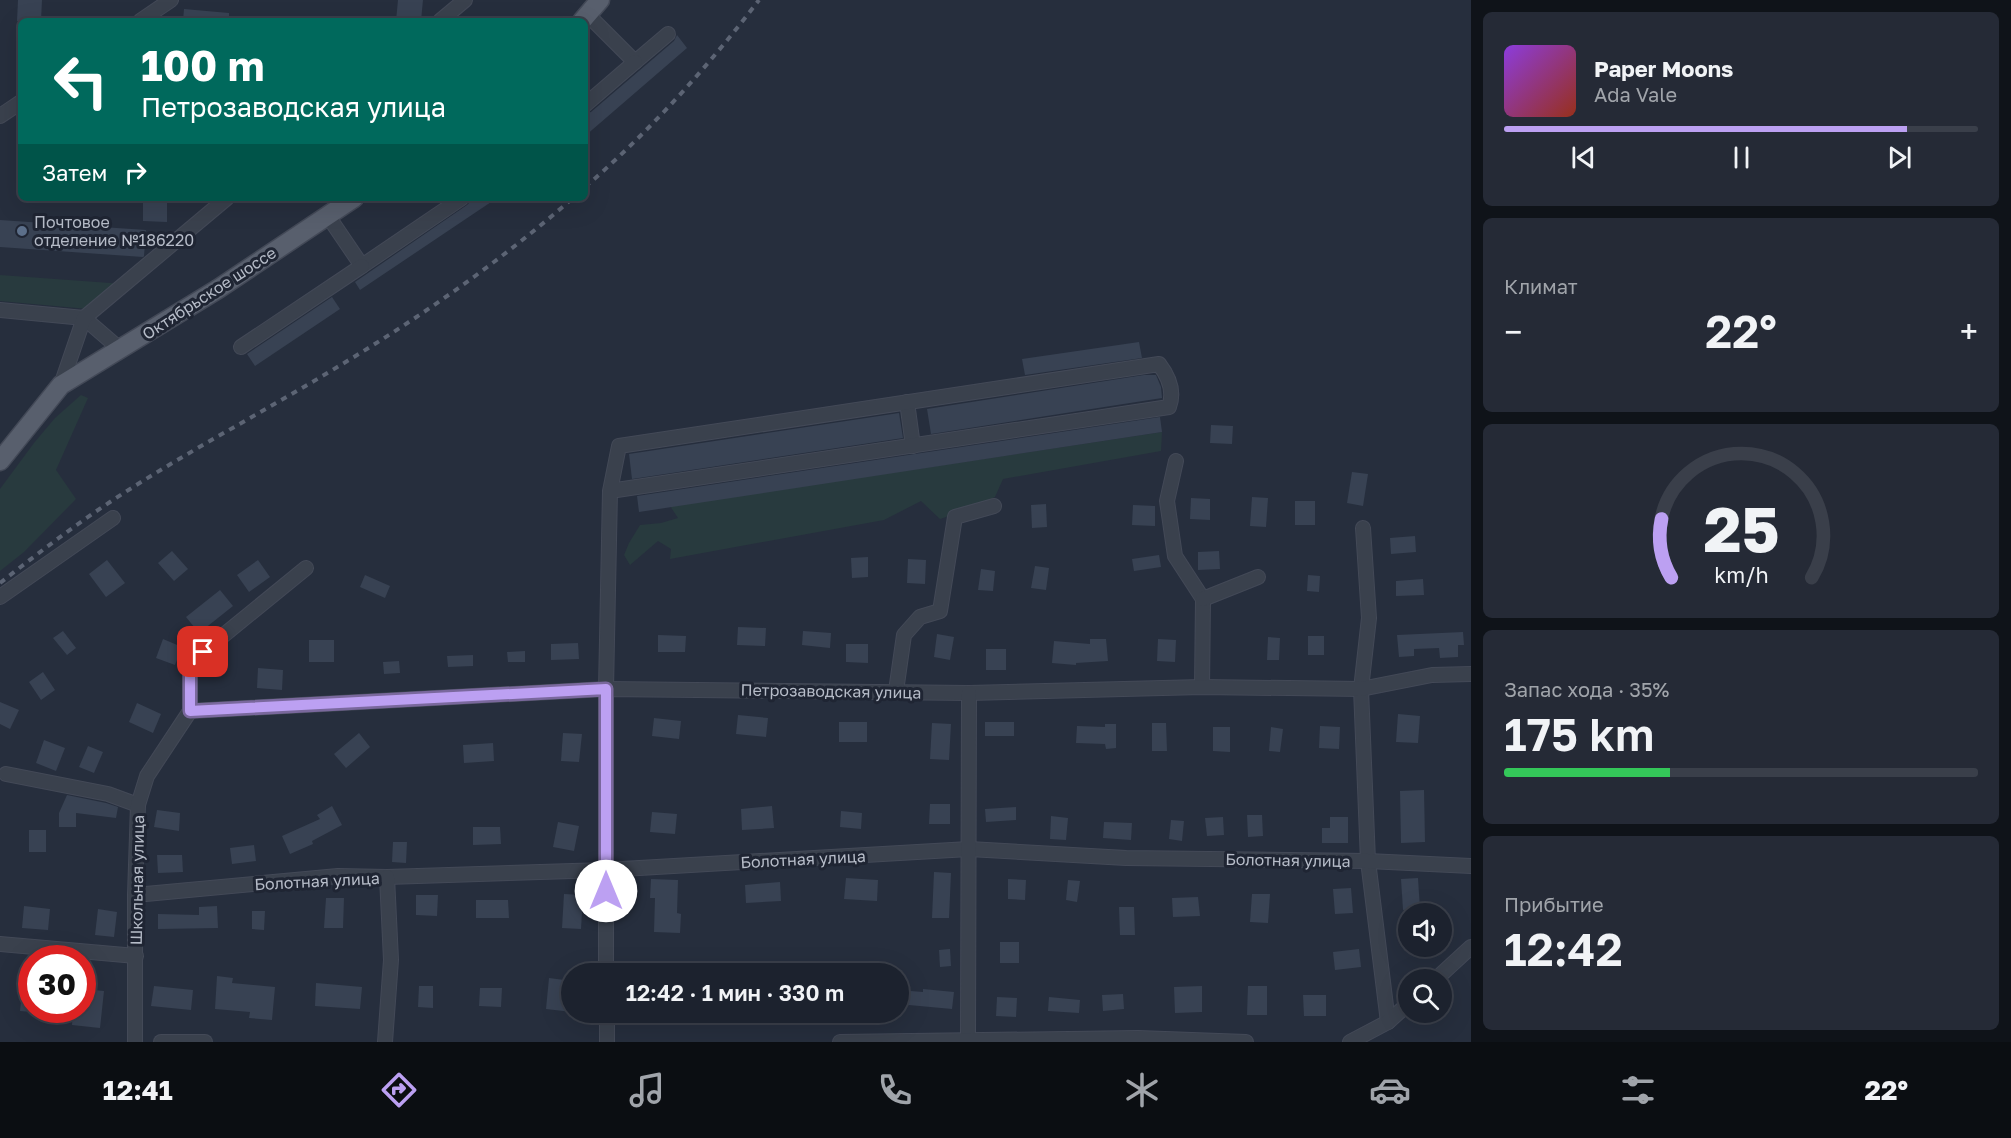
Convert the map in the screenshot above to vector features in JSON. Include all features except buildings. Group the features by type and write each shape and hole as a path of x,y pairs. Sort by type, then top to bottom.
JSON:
{"main road":[{"path":"585,18 600,0"},
{"name":"Октябрьское шоссе","path":"0,461 61,385 218,289 350,201"}],"street":[{"path":"144,18 171,0"},
{"path":"444,18 465,0"},
{"path":"588,21 635,62"},
{"path":"588,102 668,34"},
{"path":"0,116 18,104"},
{"path":"84,318 223,201"},
{"path":"241,347 458,201"},
{"path":"328,216 362,266"},
{"path":"0,310 84,318 121,350"},
{"name":"Октябрьское шоссе","path":"61,385 84,318"},
{"path":"606,963 606,689 610,492 619,446 1159,364 1169,377 1172,399 1169,407 610,492"},
{"path":"907,402 913,446"},
{"path":"1176,461 1167,501 1174,556 1203,599 1202,687"},
{"path":"896,692 904,634 920,617 940,611 955,517 994,506"},
{"path":"0,597 112,518"},
{"path":"1363,528 1369,618 1361,689 1368,861 1388,1022"},
{"path":"190,711 190,673 203,652 306,568"},
{"path":"1203,599 1258,577"},
{"name":"Петрозаводская улица","path":"190,711 606,689 969,693 1202,687 1361,689 1432,675 1471,674"},
{"path":"968,1041 969,693"},
{"name":"Школьная улица","path":"135,1042 135,895 138,805 147,776 190,711"},
{"path":"6,774 108,794 138,805"},
{"name":"Болотная улица","path":"135,895 338,876 387,877 605,870 969,849 1126,858 1368,861 1471,866"},
{"path":"385,1042 391,960 387,877"},
{"path":"0,944 136,956"},
{"path":"1447,969 1471,947"},
{"path":"1350,1042 1388,1022 1398,1013"},
{"path":"607,1023 607,1042"},
{"path":"840,1042 1138,1040 1245,1042"},
{"path":"161,1042 205,1042"}],"shaded area":[{"path":"0,275 124,284 88,309 0,301"},
{"path":"81,395 88,398 56,470 76,499 24,552 0,571 0,489 55,418"},
{"path":"1162,432 1161,451 1003,479 995,497 970,509 940,519 921,501 884,520 670,559 671,549 658,541 630,565 624,555 640,525 661,523 678,518 670,506"}],"railway":[{"path":"588,184 632,144 676,98 759,0"},
{"path":"0,583 110,502 393,333 485,269 569,201"}],"place":[{"name":"Почтовое отделение №186220","path":"22,231"}],"route":[{"path":"203,652 190,673 190,711 606,689 606,891"}]}
